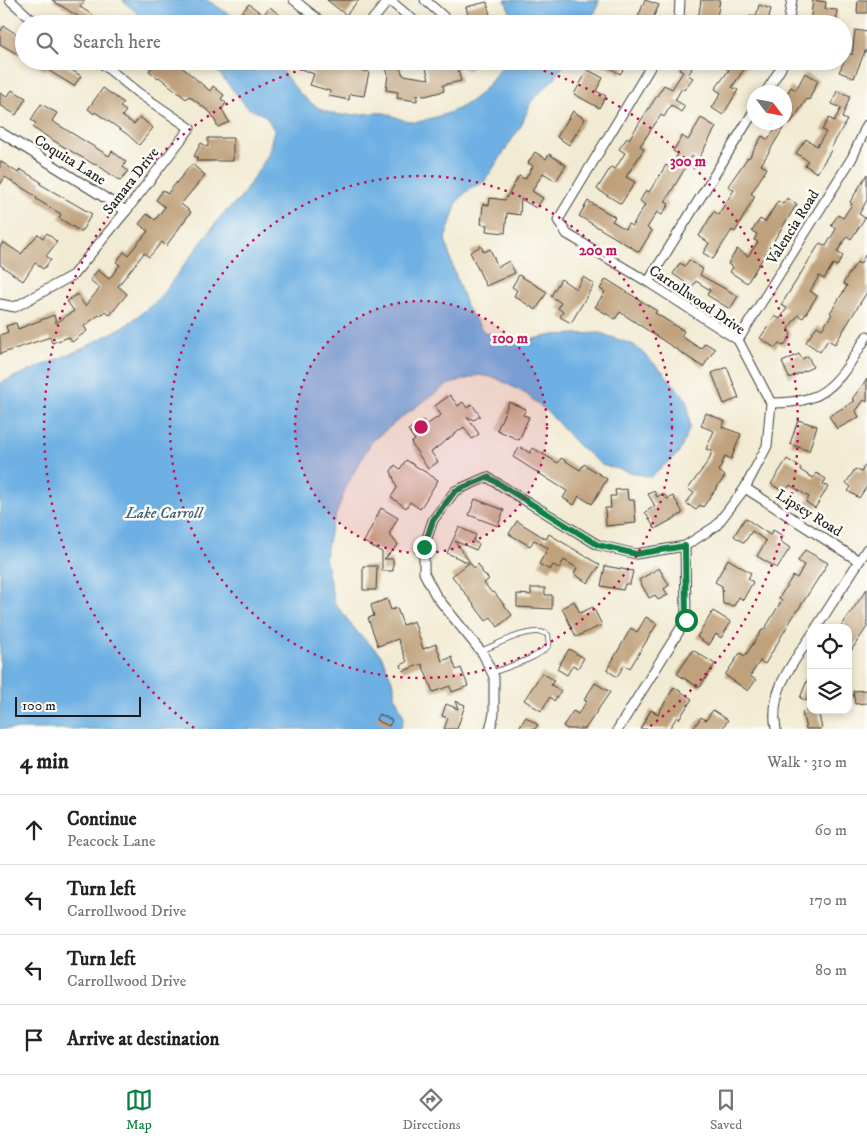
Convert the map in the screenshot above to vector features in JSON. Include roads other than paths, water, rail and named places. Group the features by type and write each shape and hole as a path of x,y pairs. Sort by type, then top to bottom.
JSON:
{"street":[{"path":"10,0 28,15"},
{"path":"294,0 313,15"},
{"path":"376,15 389,0 407,15"},
{"path":"425,0 442,15"},
{"path":"679,15 680,0"},
{"path":"790,15 792,0"},
{"name":"Samara Drive","path":"0,304 15,307 73,275 126,211 190,128 137,92 109,70"},
{"name":"Carrollwood Drive","path":"649,70 558,220 567,234 648,282 738,340 771,404"},
{"path":"771,85 781,70"},
{"path":"648,282 747,123"},
{"name":"Valencia Road","path":"738,340 852,158 867,125"},
{"name":"Coquita Lane","path":"0,132 126,211"},
{"path":"490,729 494,714 494,678 492,672 481,651 436,596 424,573 424,547 433,520 455,491 488,477 598,545 636,554 685,546 716,526 745,488 767,446 771,404 812,398 830,386 845,372 867,336"},
{"name":"Lipsey Road","path":"745,488 860,561"},
{"path":"618,729 686,620 685,546"},
{"path":"819,624 867,549"},
{"path":"776,729 776,697 785,676 807,642"}],"lane":[{"path":"481,651 532,631 544,632 548,636 549,645 545,650 537,655 492,672"}],"water":[{"path":"122,0 207,0 230,15 140,15"},
{"path":"505,0 599,0 593,15 511,15"},
{"name":"Lake Carroll","path":"216,70 282,70 303,96 311,103 331,113 352,115 384,113 406,121 415,122 441,116 464,106 482,91 499,70 560,70 556,77 531,102 521,126 484,182 467,191 457,202 445,239 467,308 484,332 517,342 554,335 600,333 634,345 662,371 687,400 690,427 679,453 650,477 602,465 577,444 549,413 526,394 496,378 479,375 447,385 372,441 347,485 331,528 325,557 334,602 357,632 381,655 394,685 394,693 404,718 400,729 0,729 0,383 82,349 128,324 158,300 222,215 240,199 268,155 274,130 266,116 248,108"}]}
